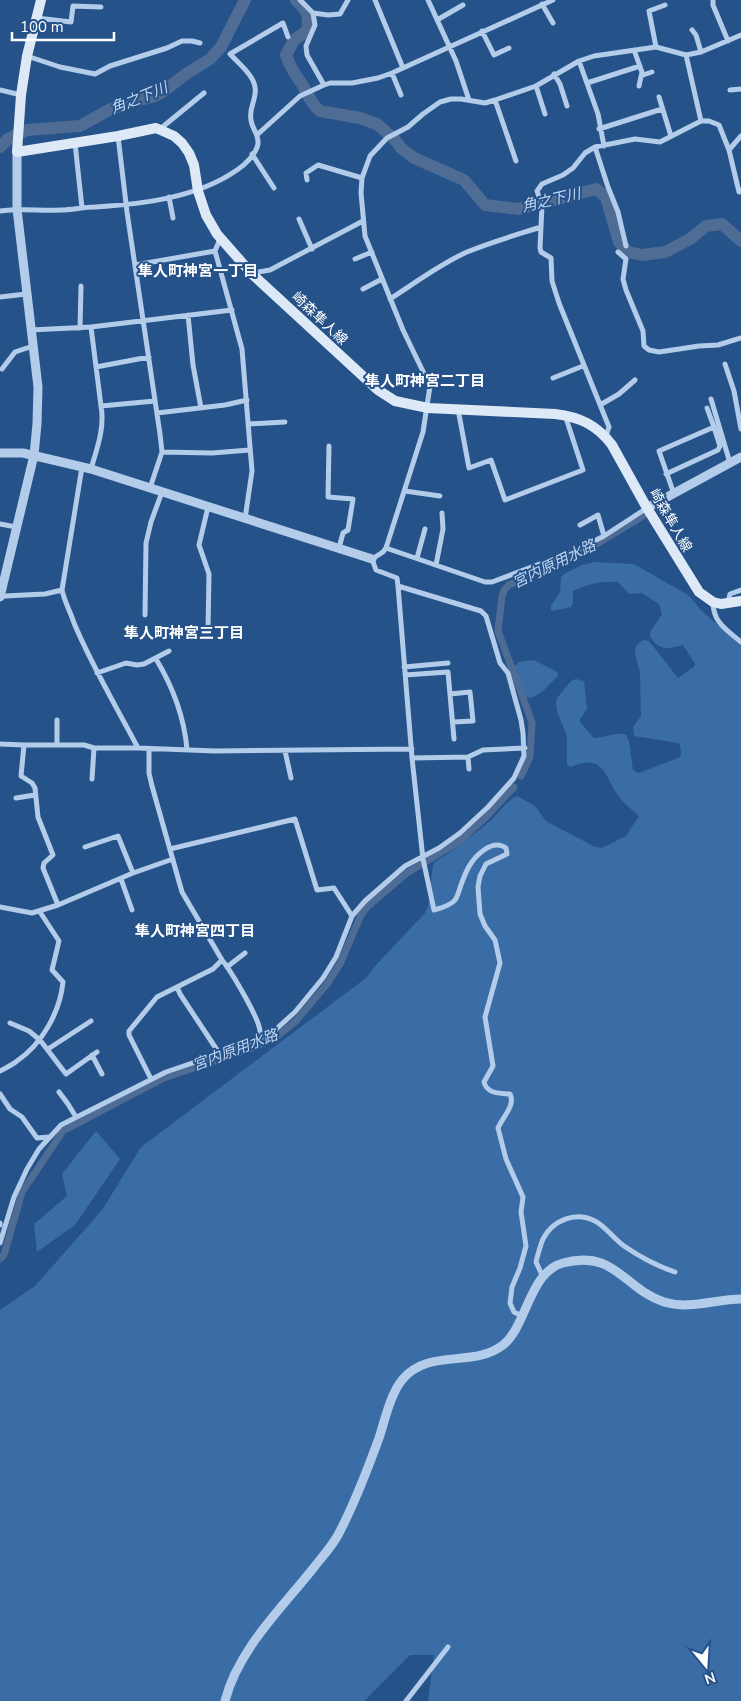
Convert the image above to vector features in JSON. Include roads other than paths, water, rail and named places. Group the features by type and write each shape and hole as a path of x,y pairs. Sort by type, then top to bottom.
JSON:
{"main road":[{"path":"41,0 27,56 21,95 17,152 118,136 143,130 156,128 159,130"},
{"name":"崎森隼人線","path":"159,130 174,136 189,153 194,165 198,191 206,215 220,238 252,274 378,390 396,401 428,408 565,415 586,421 606,436 647,508 699,592 713,602"},
{"path":"713,602 728,604 741,602"}],"street":[{"path":"300,0 314,13 328,16 340,14 348,0"},
{"path":"374,0 403,68"},
{"path":"428,0 462,76 469,100"},
{"path":"258,134 300,96 324,85 330,83 352,83 392,74 553,0"},
{"path":"713,0 713,5 728,41"},
{"path":"542,4 553,23"},
{"path":"437,20 463,5"},
{"path":"37,18 71,22 73,6 101,7"},
{"path":"656,47 649,11 665,6"},
{"path":"314,13 315,25 306,46 308,55 324,85"},
{"path":"0,211 126,206 198,191 230,175 246,164 258,146 258,134 251,126 250,115 250,108 256,94 254,83 252,78 230,54 283,23 288,36"},
{"path":"692,30 701,52"},
{"path":"482,31 494,55 510,48"},
{"path":"372,559 386,548 423,432 430,386 403,330 365,236 361,193 362,178 370,156 387,138 408,127 440,102 451,99 475,102 495,100 536,86 579,60 594,56 656,47 686,55 701,52 741,35"},
{"path":"27,56 60,67 95,74 110,66 168,48 182,41 200,43"},
{"path":"634,50 643,75 652,72"},
{"path":"686,55 701,121"},
{"path":"579,60 598,114 599,129 604,146"},
{"path":"587,83 641,68"},
{"path":"640,86 641,68"},
{"path":"392,74 401,95"},
{"path":"554,74 560,84 567,106"},
{"path":"536,86 545,114"},
{"path":"730,90 741,88 741,90"},
{"path":"0,90 21,95"},
{"path":"159,130 204,93"},
{"path":"658,97 671,136"},
{"path":"495,100 516,161"},
{"path":"599,129 662,109"},
{"path":"606,436 609,427 558,303 552,281 551,258 541,252 542,205 537,191 542,184 563,175 573,168 585,153 595,147 635,139 660,142 701,121 710,121 719,125 729,150 739,192 741,191"},
{"path":"118,136 126,206 162,452 150,488"},
{"path":"729,150 741,136"},
{"path":"75,143 82,208"},
{"path":"595,147 618,212 626,246"},
{"path":"17,152 17,209 38,387 37,424 34,455 16,527 3,568 0,598 5,596 45,594 62,590"},
{"path":"252,154 274,188"},
{"path":"307,180 306,174 318,165 362,178"},
{"path":"169,197 173,218"},
{"path":"299,219 312,249"},
{"path":"252,274 270,270 363,221"},
{"path":"390,299 444,264 466,253 541,227"},
{"path":"220,238 215,251 242,349 247,400 252,471 245,519"},
{"path":"135,265 215,251"},
{"path":"355,259 372,252"},
{"path":"618,252 626,259 623,279 643,331 644,346 649,350 659,352 718,345 741,338"},
{"path":"363,289 382,279"},
{"path":"80,328 81,286"},
{"path":"0,297 26,294"},
{"path":"31,330 144,322 232,310"},
{"path":"188,315 193,365 201,408"},
{"path":"91,327 102,406 102,428 86,468 62,590 66,606 97,673 138,748"},
{"path":"2,369 15,352 33,346"},
{"path":"96,366 149,357"},
{"path":"725,364 734,391 741,429"},
{"path":"553,378 583,366"},
{"path":"600,405 619,394 635,380"},
{"path":"712,399 730,463"},
{"path":"157,413 225,405 247,400"},
{"path":"102,406 155,401"},
{"path":"666,474 718,450 720,446 707,408"},
{"path":"458,409 469,468 491,460 505,500 583,470 565,415"},
{"path":"249,424 285,422"},
{"path":"674,494 659,451 714,427"},
{"path":"329,446 328,497 353,499 348,530 343,533 339,548"},
{"path":"162,452 212,453 250,450"},
{"path":"0,453 34,455 86,468 372,559"},
{"path":"386,548 486,582 492,582 562,556 604,536 647,508 741,457"},
{"path":"405,491 440,496"},
{"path":"145,614 146,543 151,522 162,492"},
{"path":"208,507 199,545 209,574 208,629"},
{"path":"436,565 443,529 442,513"},
{"path":"580,525 598,515 604,536"},
{"path":"0,524 16,527"},
{"path":"417,558 425,530"},
{"path":"372,559 376,570 396,578 398,586 412,758 425,871 434,910 449,904 455,899 467,868 476,856 494,845 501,845 506,848 507,854 486,864 480,876 478,887 480,914 484,926 495,940 500,963 485,1017 493,1066 484,1082 489,1091 510,1094 512,1098 512,1104 498,1128 506,1159 523,1197 521,1212 526,1246 512,1287 510,1304 514,1312 522,1316"},
{"path":"0,1244 18,1190 31,1163 49,1137 61,1125 166,1072 259,1039 274,1031 287,1020 323,978 336,957 352,916 365,901 405,866 451,841 488,806 517,773 523,761 524,748 521,720 508,673 500,663 486,616 481,611 398,586"},
{"path":"728,604 730,594 741,590"},
{"path":"713,602 716,620 741,642"},
{"path":"97,673 126,663 140,665 156,659 169,651"},
{"path":"156,659 165,673 180,709 185,728 187,749"},
{"path":"404,667 448,663"},
{"path":"405,675 448,672 454,739"},
{"path":"450,694 470,692 473,721 453,722"},
{"path":"57,720 57,746"},
{"path":"0,744 84,746 94,748 284,751 412,749"},
{"path":"24,745 21,776 32,783 35,788 38,817 53,855 44,863 44,870 58,905"},
{"path":"92,779 94,748"},
{"path":"412,758 468,757 483,750 524,748"},
{"path":"149,749 151,780 182,892 228,967 258,1023 259,1039"},
{"path":"284,751 291,778"},
{"path":"468,757 469,769"},
{"path":"16,798 35,796"},
{"path":"170,848 295,819 316,888 319,890 334,888 352,916"},
{"path":"85,847 118,836 133,873"},
{"path":"0,907 40,912 133,873 173,859"},
{"path":"121,879 132,910"},
{"path":"0,1071 18,1061 40,1040 58,1005 63,984 52,970 59,944 58,938 40,912"},
{"path":"228,967 245,953"},
{"path":"151,1079 129,1035 129,1031 156,997 213,969 222,960"},
{"path":"177,987 219,1053"},
{"path":"48,1049 91,1022"},
{"path":"10,1023 29,1031 40,1040 66,1074 94,1053 102,1074"},
{"path":"58,1092 76,1117"},
{"path":"0,1094 10,1109 22,1117 37,1138 49,1137"},
{"path":"544,1277 536,1262 543,1240 552,1226 565,1218 581,1217 596,1221 622,1245 656,1265 675,1272"},
{"path":"225,1701 252,1645 337,1537 362,1485 393,1398 402,1380 414,1370 436,1361 488,1353 502,1346 512,1335 531,1295 552,1268 561,1263 590,1259 608,1266 662,1302 696,1306 741,1299"},
{"path":"406,1701 448,1646"}],"waterway":[{"name":"角之下川","path":"0,147 8,139 27,130 80,126 109,110 155,96 164,91 210,59 221,47 245,0"},
{"name":"角之下川","path":"296,0 307,14 307,31 294,40 286,55 311,102 320,111 360,118 377,124 414,158 464,180 485,205 519,209 596,189 606,197 619,242 628,252 642,255 665,252 690,239 706,226 722,224 741,241"},
{"name":"宮内原用水路","path":"521,776 530,757 532,722 498,631 502,596 505,589 509,585 590,548 643,516"},
{"name":"宮内原用水路","path":"0,1259 4,1255 22,1192 63,1131 164,1078 250,1049 275,1038 296,1021 327,984 340,964 361,915 368,906 407,873 460,841 514,787"}],"district":[{"name":"隼人町神宮一丁目","path":"198,271"},
{"name":"隼人町神宮二丁目","path":"425,381"},
{"name":"隼人町神宮三丁目","path":"184,633"},
{"name":"隼人町神宮四丁目","path":"195,931"}]}
